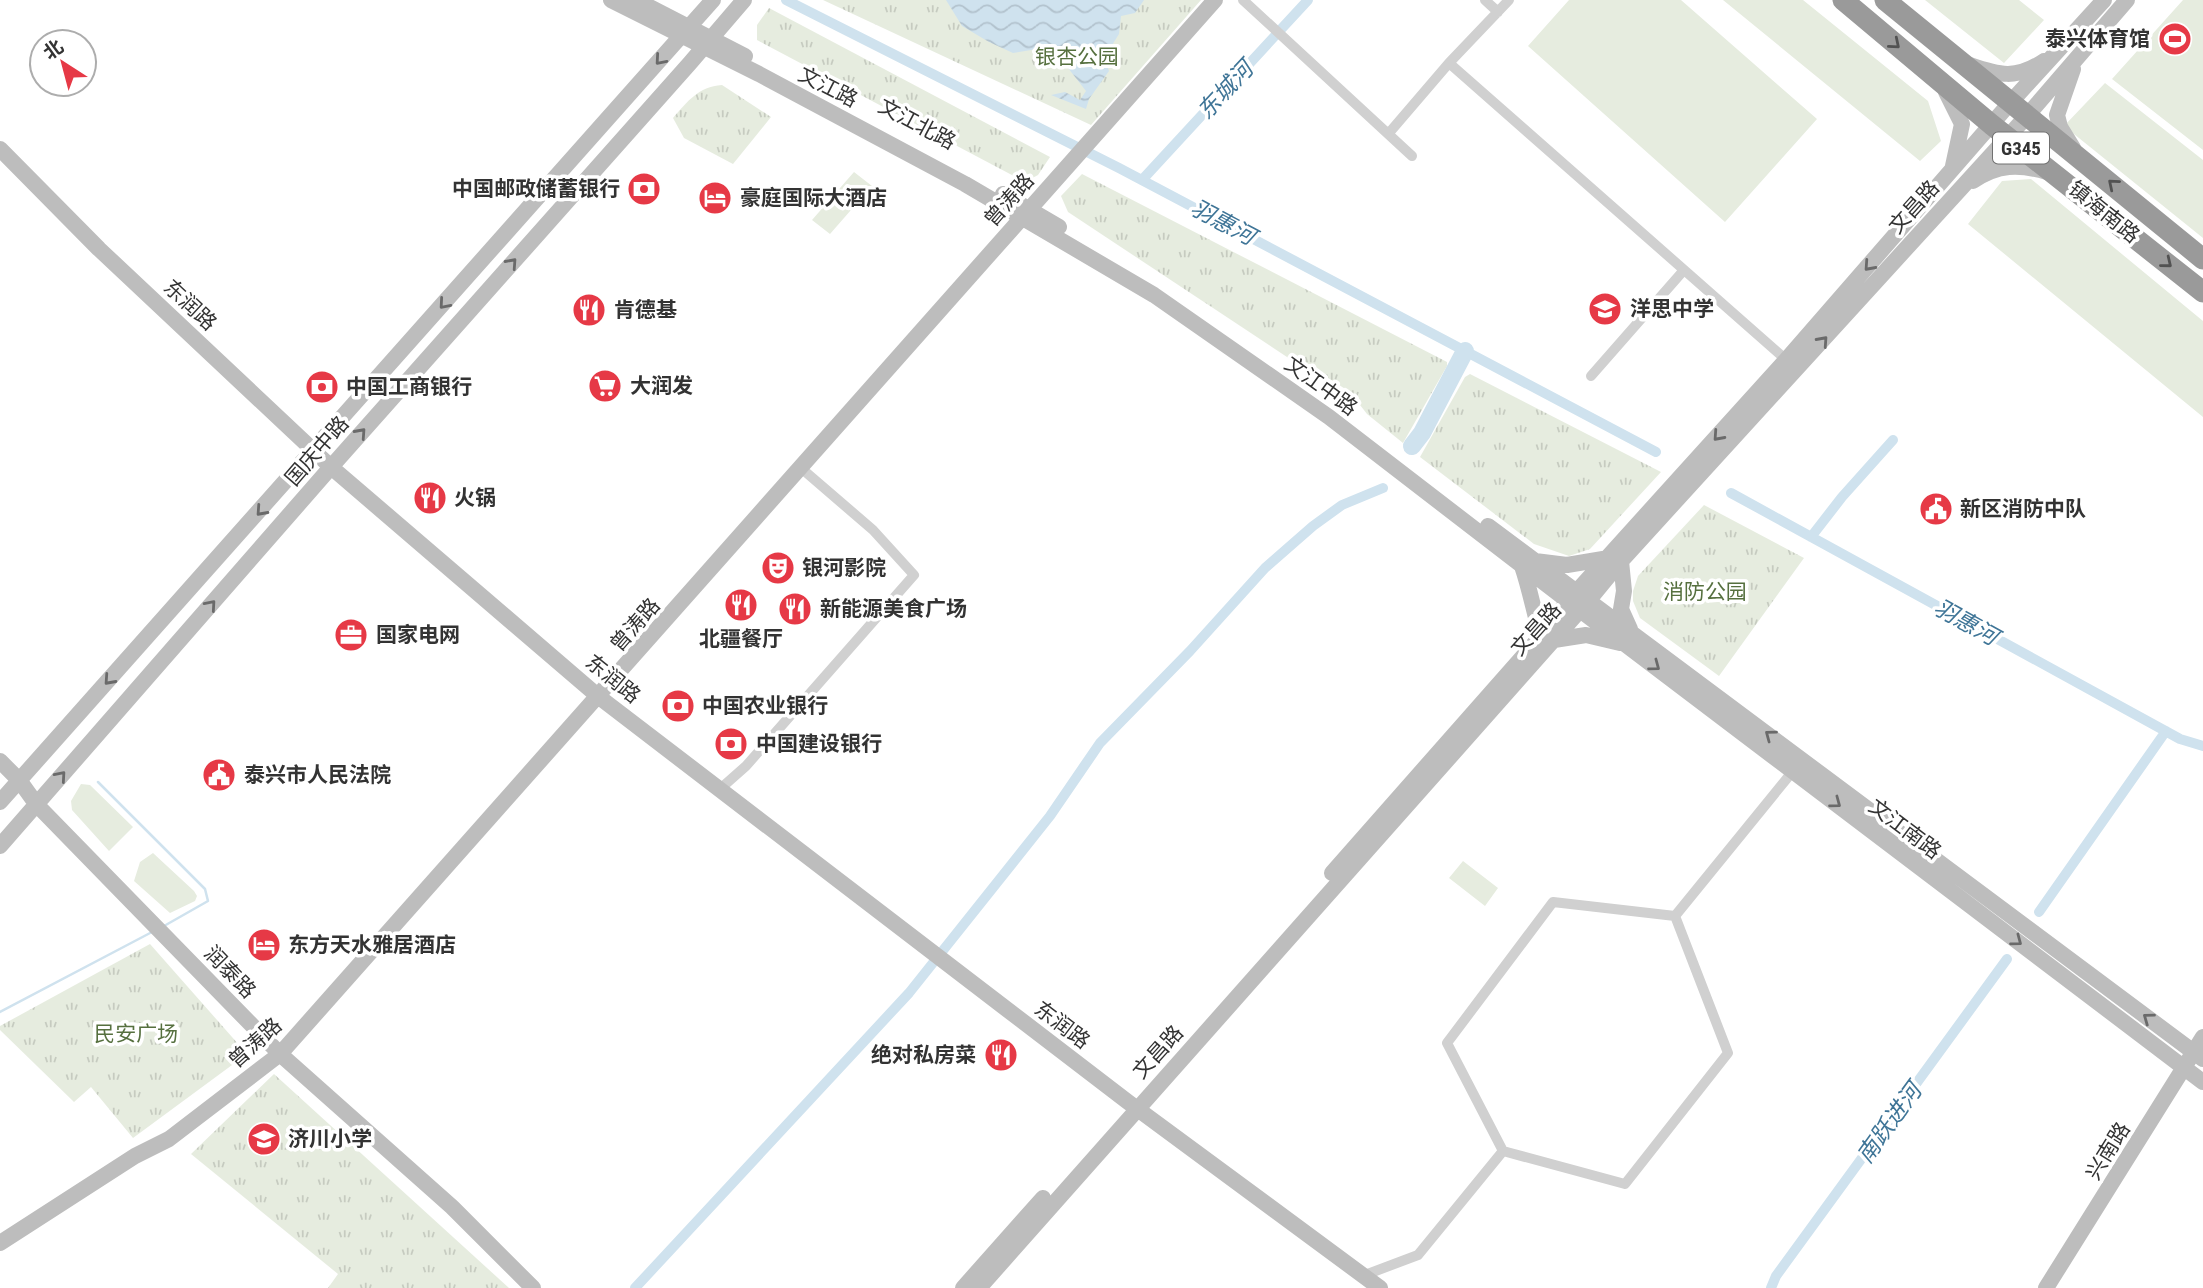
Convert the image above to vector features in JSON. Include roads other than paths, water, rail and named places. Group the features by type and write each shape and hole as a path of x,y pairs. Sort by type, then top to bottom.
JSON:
{"highway":[{"name":"镇海南路","path":"1843,0 2000,131 2203,292"},
{"name":"镇海南路","path":"1885,0 2203,259"}],"main road":[{"name":"文江路","path":"611,0 708,42 904,150 1026,213"},
{"path":"636,0 685,32"},
{"name":"国庆中路","path":"0,846 744,0"},
{"name":"曾涛路","path":"0,1243 135,1156 169,1139 280,1054 600,697 1215,0"},
{"name":"文昌路","path":"963,1288 1132,1105 1548,638 1615,559 1792,364 1951,197 2018,110 2058,52 2104,0"},
{"name":"文昌路","path":"2018,110 2079,55 2127,0"},
{"path":"0,802 709,5"},
{"path":"1957,60 1993,73 2010,75 2038,65 2058,52"},
{"path":"2076,154 2060,127 2057,115 2079,55"},
{"path":"1931,74 1949,96 1962,124 1958,150 1950,174"},
{"name":"文昌路","path":"1792,364 1950,174 2000,131"},
{"name":"东润路","path":"0,149 99,248 331,467 600,697 1132,1105 1380,1288"},
{"path":"1951,197 1984,173 2006,165 2024,166 2058,175"},
{"name":"文江中路","path":"1026,213 1154,295 1318,409 1578,601"},
{"path":"1615,559 1624,592 1621,609 1629,638 1586,635 1548,638 1533,609 1528,564 1567,565 1615,559"},
{"name":"文江南路","path":"1578,601 2198,1055"},
{"name":"文江南路","path":"1629,638 1793,771 2203,1082"},
{"name":"润泰路","path":"0,761 37,804 280,1054 452,1207 533,1288"},
{"name":"兴南路","path":"2046,1288 2185,1068 2198,1055 2203,1037"},
{"name":"文昌路","path":"979,1288 1132,1105"}],"street":[{"path":"1243,0 1316,64 1412,156"},
{"path":"1485,0 1499,12"},
{"path":"1389,133 1509,0"},
{"path":"1450,63 1792,364"},
{"path":"1591,376 1684,270"},
{"path":"720,789 746,766 914,575 873,530 801,468"},
{"path":"1675,916 1793,771"},
{"path":"1553,902 1675,916 1728,1053 1625,1184 1503,1151 1447,1043 1553,902"},
{"path":"1365,1275 1418,1255 1503,1151"}],"water":[{"path":"946,0 1144,0 1135,13 1121,16 1119,34 1104,58 1109,71 1089,99 1086,109 1051,95 1065,92 1080,100 1086,91 1068,68 1055,63 1037,49 1013,53 989,42 962,26"}],"waterway":[{"name":"羽惠河","path":"786,0 1119,168 1656,452"},
{"name":"东城河","path":"1142,180 1308,0"},
{"path":"1412,446 1422,433 1465,351"},
{"path":"1811,537 1842,497 1893,440"},
{"path":"635,1288 909,993 1050,816 1100,743 1190,651 1265,568 1313,526 1342,505 1383,488"},
{"name":"羽惠河","path":"1731,493 2180,739 2203,746"},
{"name":"南跃进河","path":"2039,912 2166,731"},
{"path":"98,782 205,889 208,901 164,926"},
{"path":"0,1012 152,932"},
{"name":"南跃进河","path":"1771,1288 1776,1276 2007,959"}],"place":[{"name":"泰兴体育馆","path":"2175,39"},
{"name":"中国邮政储蓄银行","path":"644,189"},
{"name":"豪庭国际大酒店","path":"715,198"},
{"name":"洋思中学","path":"1605,309"},
{"name":"肯德基","path":"589,310"},
{"name":"大润发","path":"605,386"},
{"name":"中国工商银行","path":"322,387"},
{"name":"火锅","path":"430,498"},
{"name":"新区消防中队","path":"1936,509"},
{"name":"银河影院","path":"778,568"},
{"name":"北疆餐厅","path":"741,605"},
{"name":"新能源美食广场","path":"795,609"},
{"name":"国家电网","path":"351,635"},
{"name":"中国农业银行","path":"678,706"},
{"name":"中国建设银行","path":"731,744"},
{"name":"泰兴市人民法院","path":"219,775"},
{"name":"东方天水雅居酒店","path":"264,945"},
{"name":"绝对私房菜","path":"1001,1055"},
{"name":"济川小学","path":"264,1139"}],"park label":[{"name":"银杏公园","path":"1077,57"},
{"name":"消防公园","path":"1705,592"},
{"name":"民安广场","path":"136,1034"}]}
